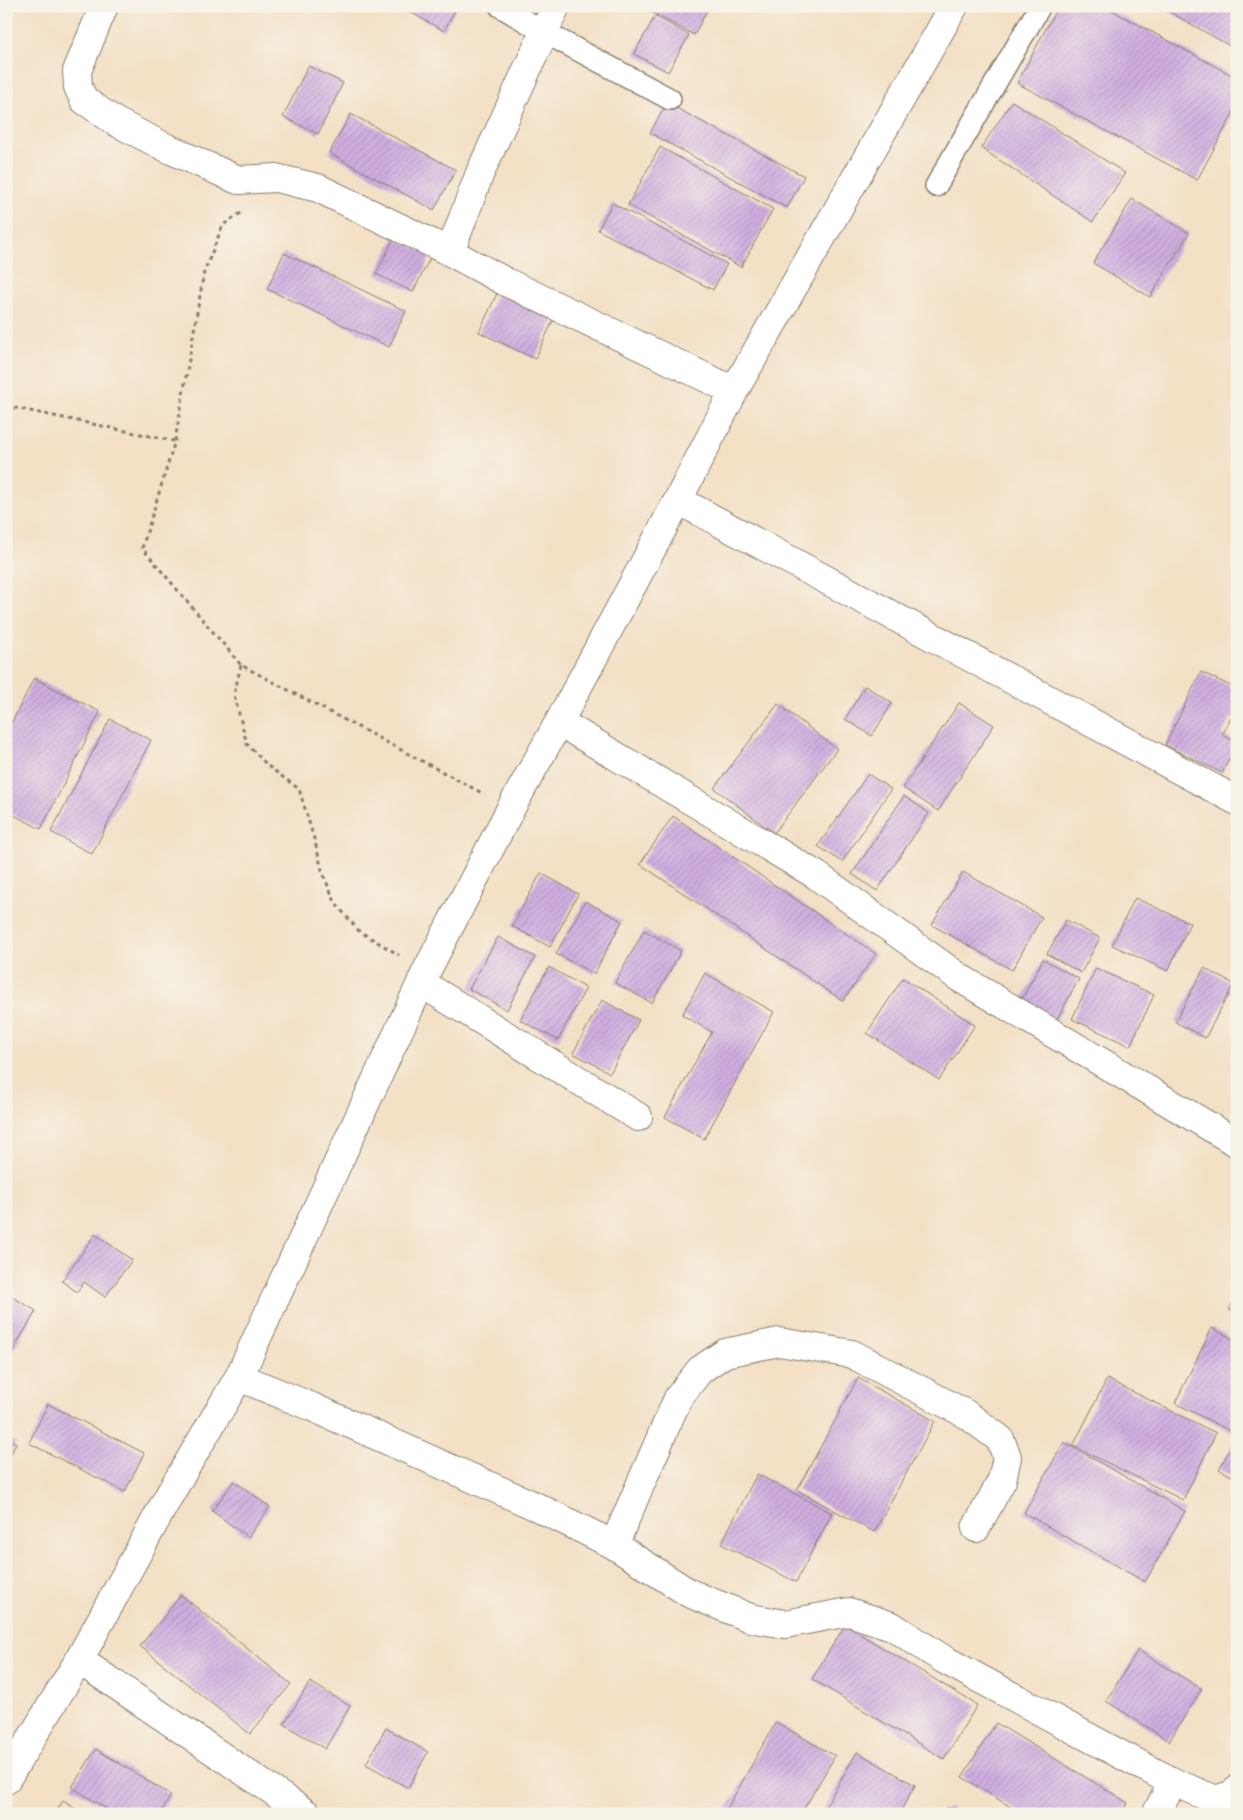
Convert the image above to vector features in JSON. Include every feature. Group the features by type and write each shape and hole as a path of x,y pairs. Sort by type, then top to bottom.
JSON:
{"street":[{"path":"104,6 77,71 78,87 84,100 116,122 167,148 238,180 276,178 318,188 450,252 506,282 734,391"},
{"path":"450,252 480,173 556,6"},
{"path":"6,1780 79,1660 171,1492 239,1377 424,977 511,808 678,500 734,391 954,6"},
{"path":"678,500 1237,800"},
{"path":"559,722 816,875 960,978 1237,1143"},
{"path":"424,977 638,1117"},
{"path":"614,1545 678,1398 700,1370 725,1353 779,1342 852,1354 966,1414 1000,1439 1007,1457 1002,1480 976,1528"},
{"path":"239,1377 312,1407 537,1507 614,1545 689,1593 750,1618 785,1624 849,1612 892,1626 943,1659 1173,1782 1216,1800 1233,1794 1237,1789"},
{"path":"79,1660 307,1814"},
{"path":"1156,1814 1173,1782"}],"lane":[{"path":"500,6 544,32 670,99"},
{"path":"936,186 1040,6"}],"path":[{"path":"276,178 262,200 223,226 204,272 174,441 142,548 241,665 511,808"},
{"path":"6,406 174,441"},
{"path":"241,665 234,695 247,744 268,766 299,789 323,874 336,904 358,931 424,977"}],"building":[{"path":"367,6 381,6 378,12"},
{"path":"399,6 457,6 444,31"},
{"path":"640,6 709,6 694,35"},
{"path":"1058,6 1104,6 1237,78 1237,106 1197,180 1017,83"},
{"path":"1159,6 1237,6 1237,50"},
{"path":"655,16 689,35 668,72 634,54"},
{"path":"308,66 343,83 318,134 283,117"},
{"path":"1012,101 1125,173 1093,222 981,148"},
{"path":"667,103 804,176 787,208 650,133"},
{"path":"351,114 456,170 434,210 329,153"},
{"path":"660,147 773,209 741,267 628,205"},
{"path":"1132,199 1189,233 1150,297 1093,263"},
{"path":"612,203 727,264 713,290 598,230"},
{"path":"394,238 431,256 413,292 376,274"},
{"path":"284,253 406,311 389,347 267,289"},
{"path":"502,283 558,310 535,359 479,332"},
{"path":"1201,672 1237,689 1237,721 1231,718 1222,735 1237,742 1237,744 1222,773 1165,745"},
{"path":"34,678 100,712 41,829 6,811 6,734"},
{"path":"865,686 892,703 872,736 845,719"},
{"path":"959,703 994,725 938,811 903,788"},
{"path":"778,704 837,749 774,833 714,788"},
{"path":"110,719 151,740 92,854 51,832"},
{"path":"868,774 891,789 842,862 818,846"},
{"path":"904,796 929,813 877,891 852,874"},
{"path":"673,816 876,954 843,1001 640,864"},
{"path":"963,872 1042,917 1012,970 932,925"},
{"path":"541,873 578,894 550,947 512,926"},
{"path":"1135,898 1190,923 1168,971 1112,945"},
{"path":"585,901 622,921 594,974 556,954"},
{"path":"1066,920 1100,938 1081,973 1047,954"},
{"path":"644,930 681,951 652,1003 615,983"},
{"path":"498,937 535,957 507,1010 469,989"},
{"path":"1043,959 1079,979 1056,1021 1021,1001"},
{"path":"549,967 586,988 558,1040 520,1020"},
{"path":"1096,968 1154,995 1130,1046 1072,1019"},
{"path":"1204,968 1234,984 1205,1038 1175,1022"},
{"path":"705,973 774,1012 704,1139 665,1117 712,1032 682,1015"},
{"path":"903,978 975,1025 939,1080 867,1033"},
{"path":"602,1000 639,1020 610,1073 573,1053"},
{"path":"95,1234 132,1260 105,1297 84,1282 77,1292 62,1281"},
{"path":"6,1293 36,1311 12,1352 6,1348"},
{"path":"1237,1296 1237,1314 1229,1310"},
{"path":"1212,1328 1237,1341 1237,1421 1232,1432 1175,1403"},
{"path":"858,1378 935,1421 874,1532 797,1490"},
{"path":"1107,1379 1216,1433 1183,1500 1073,1446"},
{"path":"48,1404 144,1453 125,1492 29,1443"},
{"path":"1237,1436 1237,1479 1219,1469"},
{"path":"6,1438 16,1443 6,1463"},
{"path":"1064,1442 1185,1511 1145,1582 1024,1513"},
{"path":"757,1474 832,1513 796,1582 721,1544"},
{"path":"234,1481 270,1507 248,1537 212,1511"},
{"path":"181,1595 291,1684 250,1734 140,1646"},
{"path":"845,1625 977,1705 944,1759 812,1679"},
{"path":"1138,1650 1202,1689 1169,1741 1106,1701"},
{"path":"310,1682 350,1706 325,1749 284,1724"},
{"path":"776,1722 835,1756 801,1814 724,1814"},
{"path":"996,1723 1128,1803 1121,1814 1022,1814 962,1777"},
{"path":"386,1728 428,1752 408,1788 366,1764"},
{"path":"96,1749 171,1795 160,1814 115,1814 72,1787"},
{"path":"857,1752 915,1785 899,1814 821,1814"},
{"path":"63,1801 84,1814 55,1814"},
{"path":"948,1807 960,1814 943,1814"}]}
